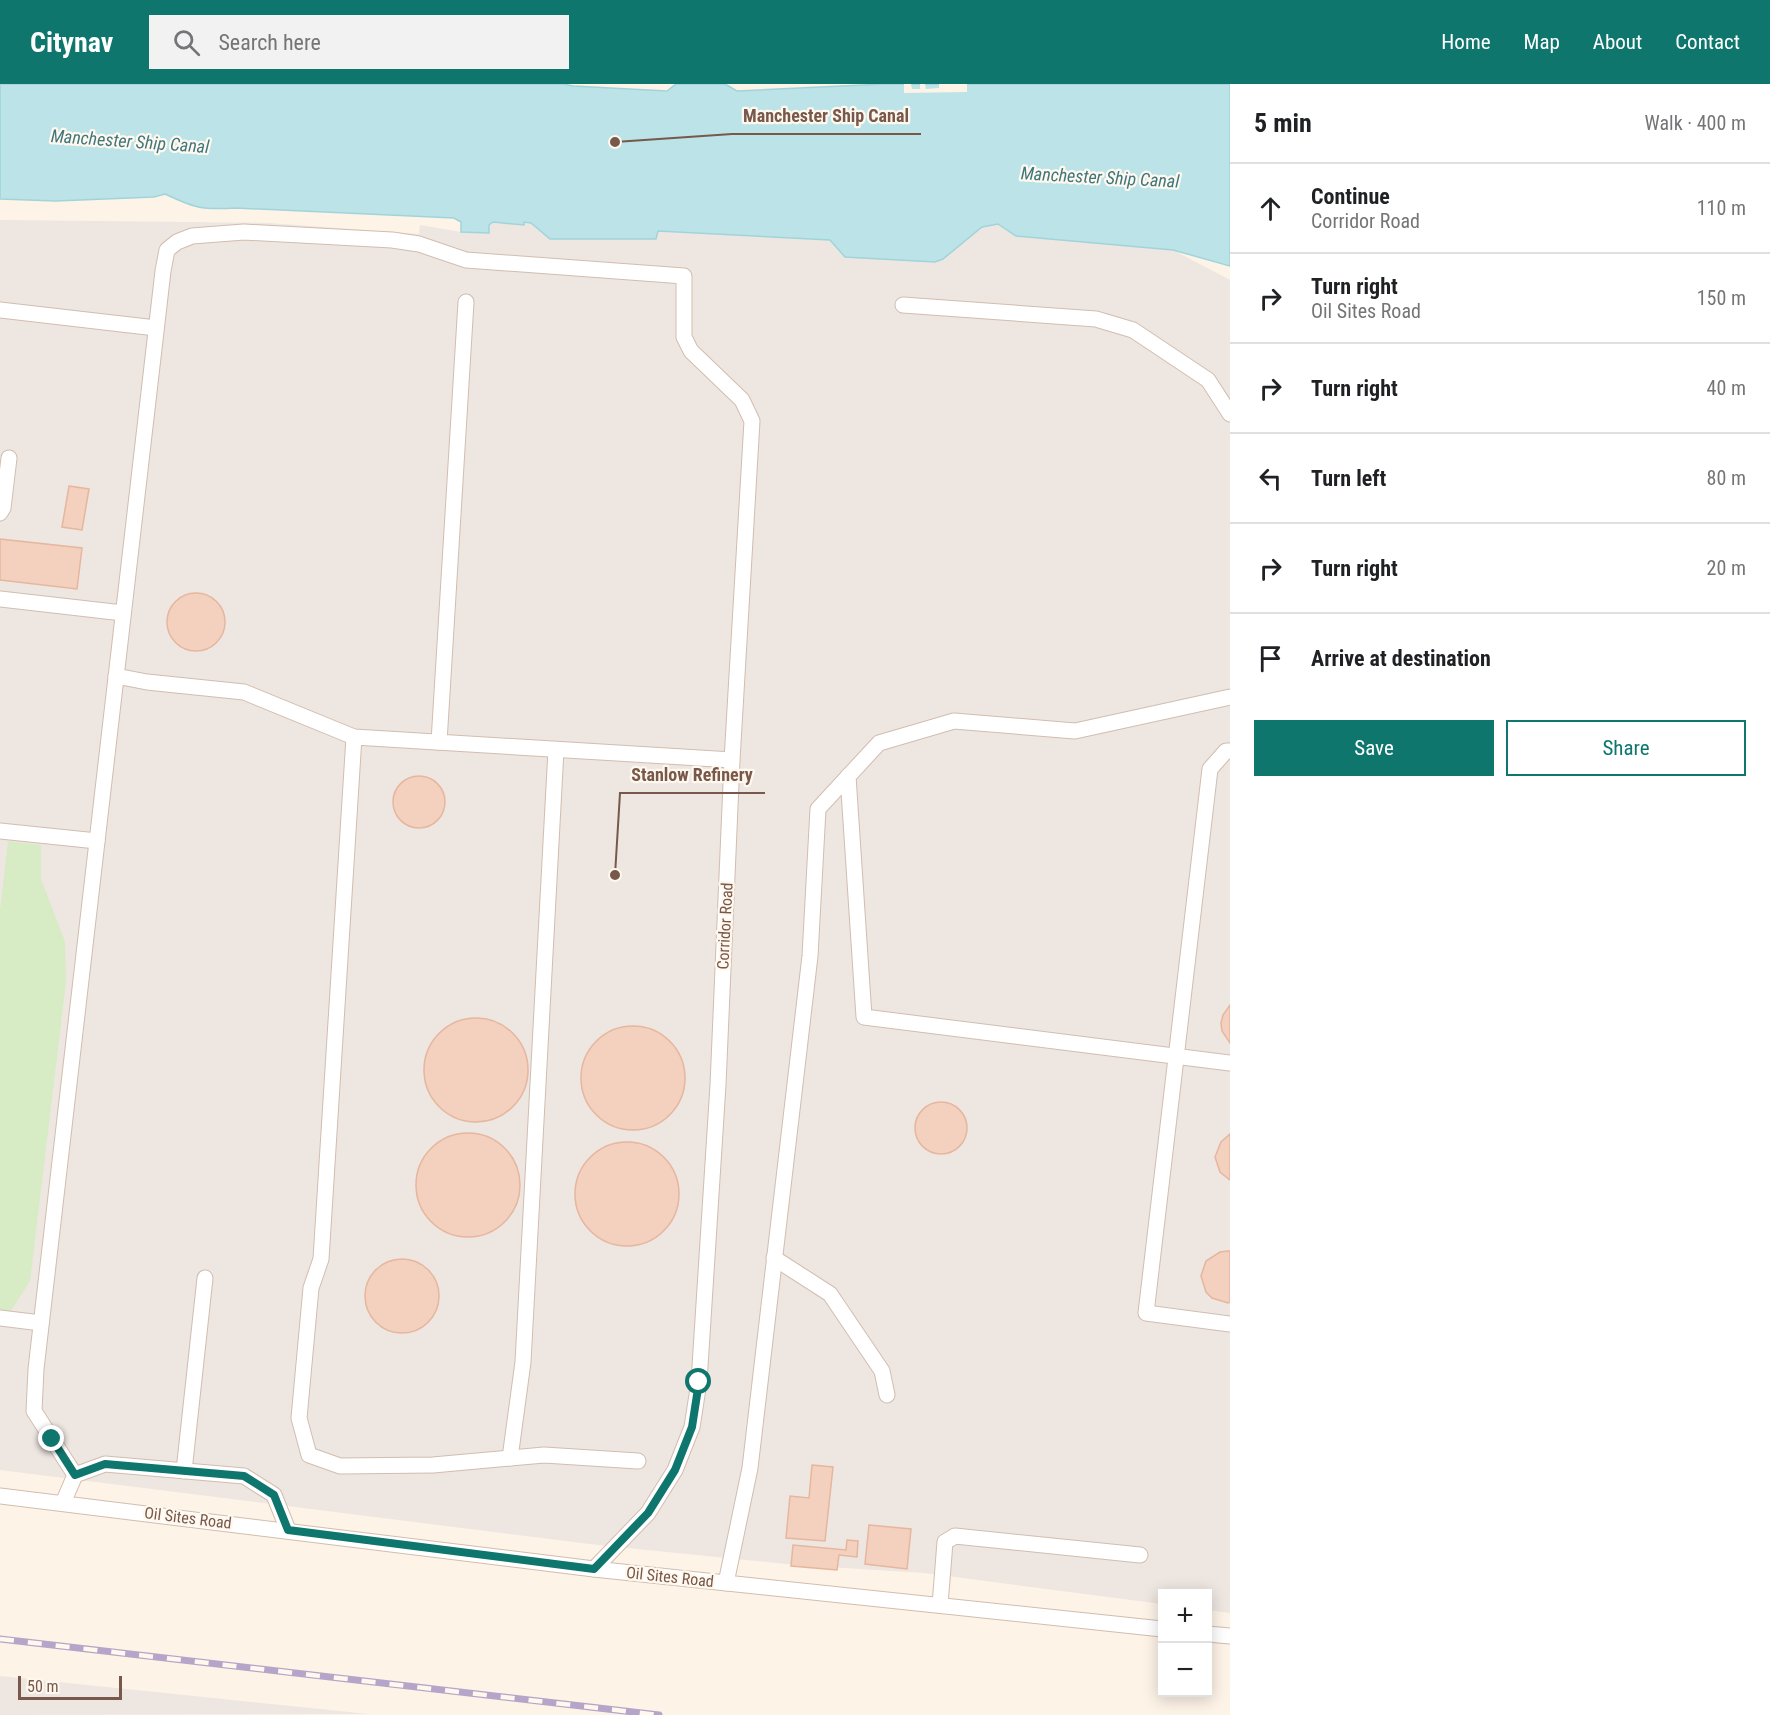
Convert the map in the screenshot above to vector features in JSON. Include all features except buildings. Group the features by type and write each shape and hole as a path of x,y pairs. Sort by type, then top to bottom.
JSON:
{"street":[{"name":"Corridor Road","path":"156,328 167,250 177,242 192,236 244,232 392,240 419,244 466,260 684,276 684,337 687,344 691,351 742,400 752,421 699,1382 692,1427 675,1470 648,1513 594,1569"},
{"path":"439,742 466,302"},
{"path":"903,305 1096,319 1133,330 1208,380 1230,414"},
{"path":"0,310 156,328 36,1369 34,1411 75,1475"},
{"path":"0,513 3,508 9,458"},
{"path":"0,599 123,613"},
{"path":"116,676 147,682 244,692 354,737 732,760"},
{"path":"726,1582 750,1468 810,956 818,809 879,742 954,721 1075,731 1230,697"},
{"path":"354,737 321,1259 311,1288 299,1418 309,1455 340,1466 433,1465 544,1455 638,1461"},
{"path":"510,1458 523,1362 556,750"},
{"path":"1230,751 1226,751 1210,769 1146,1313 1230,1324"},
{"path":"848,776 864,1017 1230,1063"},
{"path":"0,831 97,841"},
{"path":"774,1258 830,1294 882,1371 887,1395"},
{"path":"184,1471 206,1278"},
{"path":"0,1318 41,1323"},
{"path":"63,1503 75,1475 105,1464 244,1476 274,1495 288,1530"},
{"name":"Oil Sites Road","path":"0,1496 594,1569 1158,1629"},
{"path":"940,1605 945,1542 955,1536 1140,1555"},
{"path":"1212,1634 1230,1636"}],"shaded area":[{"path":"0,220 269,223 419,234 420,225 461,232 489,233 489,225 493,222 523,225 524,222 531,223 550,239 655,239 658,231 831,240 845,257 943,259 982,227 998,224 1017,236 1173,250 1230,280 1230,1613 1212,1611 1212,1589 1158,1589 1158,1603 925,1573 796,1565 598,1545 0,1470"},
{"path":"0,1676 368,1714 0,1715"}],"green space":[{"path":"8,841 41,845 41,879 65,942 66,982 30,1281 10,1312 0,1310 0,911"}],"water":[{"name":"Manchester Ship Canal","path":"0,84 564,84 667,91 676,84 725,84 737,91 884,84 1230,84 1230,266 1173,250 1016,236 998,224 982,227 943,259 935,262 845,257 830,240 658,231 656,239 550,239 531,223 524,222 524,225 493,222 489,225 489,233 461,232 461,222 454,218 214,209 191,205 165,194 154,197 56,201 0,199"}],"pier":[{"path":"904,84 911,84 912,89 920,89 920,84 925,84 926,89 939,88 939,84 967,84 967,92 904,93"}],"railway":[{"path":"0,1639 659,1715"}],"place":[{"name":"Manchester Ship Canal","path":"615,142"},
{"name":"Stanlow Refinery","path":"615,875"}],"route":[{"path":"52,1439 75,1475 105,1464 244,1476 274,1495 288,1530 594,1569 648,1513 675,1470 692,1427 699,1382"}]}
